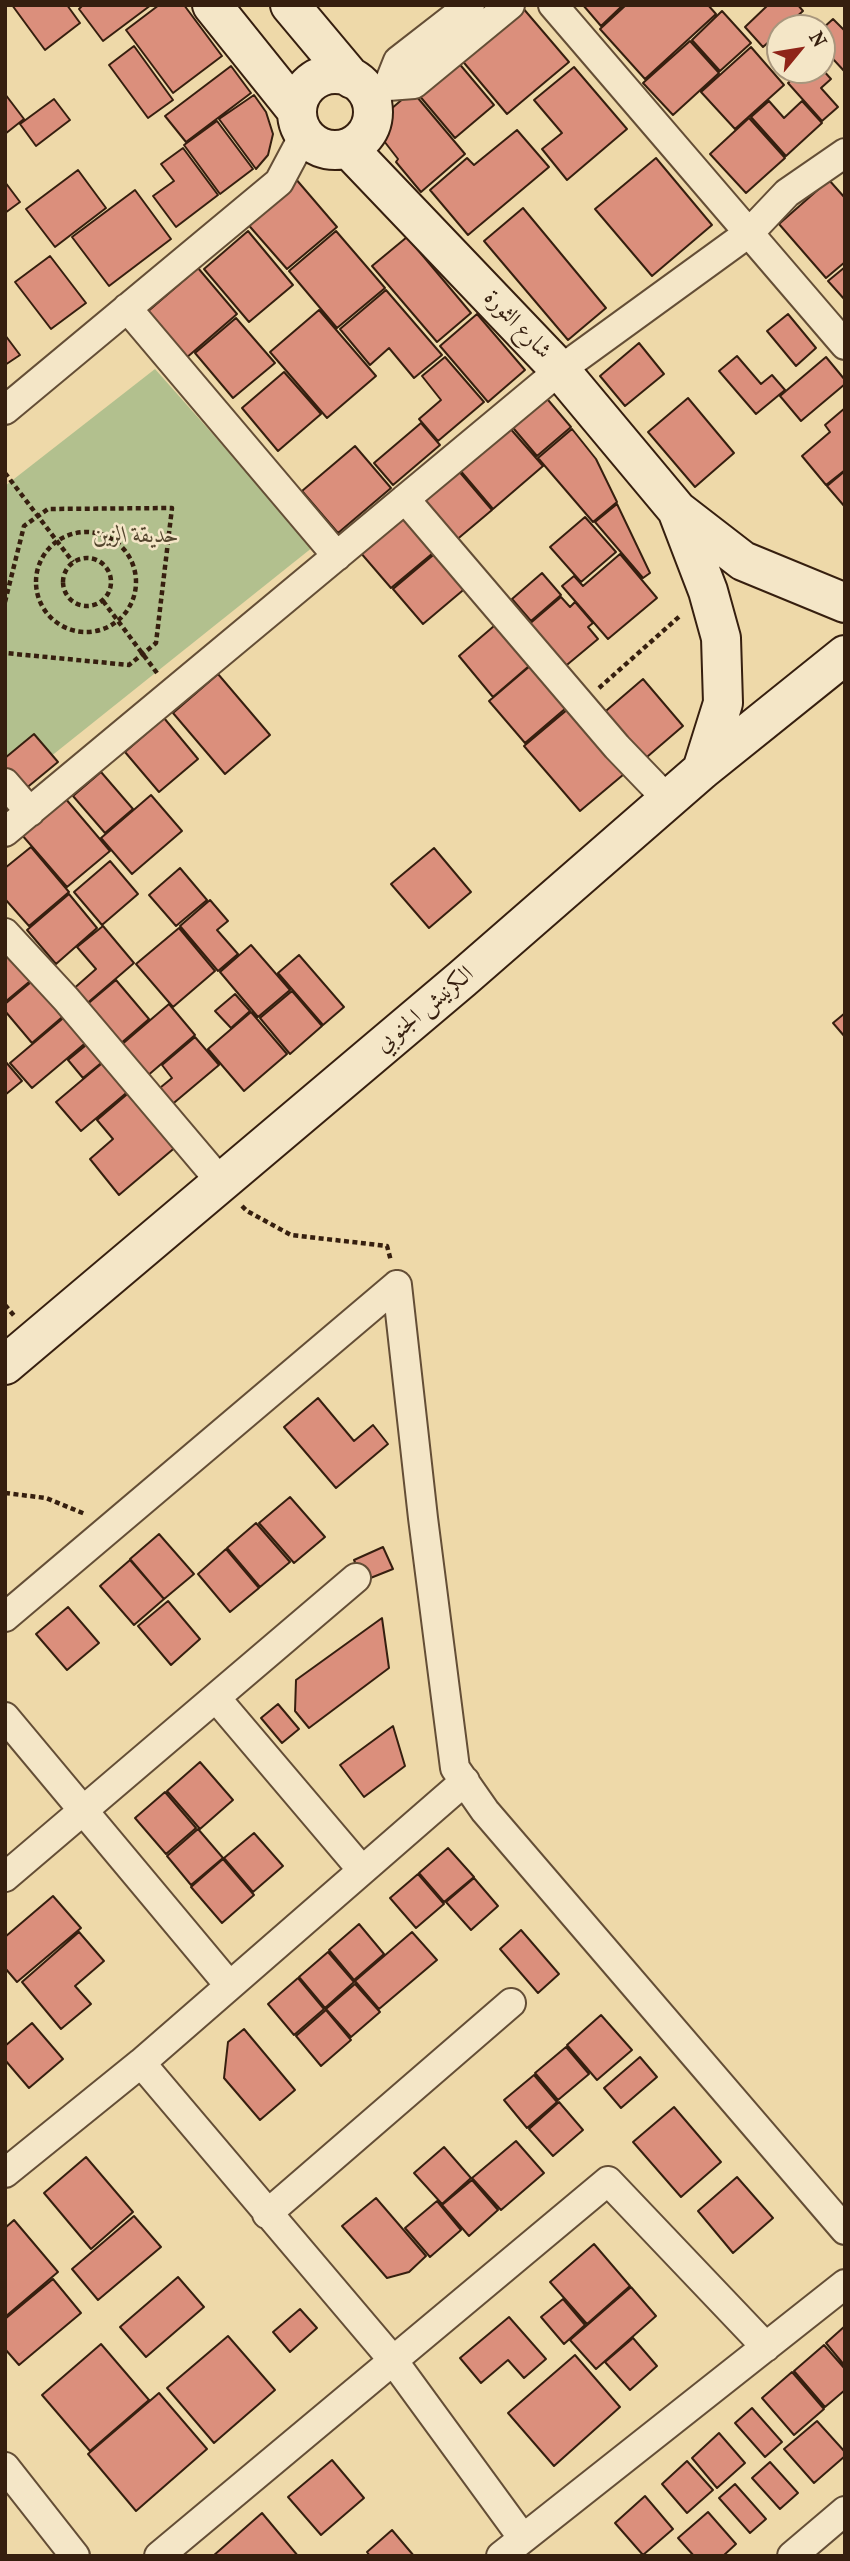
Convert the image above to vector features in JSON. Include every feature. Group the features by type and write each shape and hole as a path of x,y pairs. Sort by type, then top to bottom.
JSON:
{"main road":[{"path":"212,5 301,123 313,144 324,149 348,148 367,132 372,108 370,87 290,5"},
{"path":"301,123 299,99 316,79 340,74 370,87"},
{"name":"شارع الثورة","path":"348,148 560,370 677,510 743,561 845,603"},
{"name":"شارع الثورة","path":"677,510 708,591 721,638 723,703 702,770"},
{"name":"الكرنيش الجنوبي","path":"5,1365 462,979 702,770 845,655"}],"street":[{"path":"370,87 398,61 470,5"},
{"path":"370,87 414,84 510,5"},
{"path":"553,5 845,345"},
{"path":"5,410 279,182 301,123"},
{"path":"5,832 560,370 750,232 787,193 845,153"},
{"path":"127,308 337,556"},
{"path":"405,499 581,704 668,800"},
{"path":"5,783 30,812"},
{"path":"5,933 74,1009 220,1182"},
{"path":"5,1616 397,1285"},
{"path":"397,1285 423,1518 456,1768 485,1811 845,2230"},
{"path":"5,1877 356,1578"},
{"path":"216,1698 362,1870"},
{"path":"5,1717 229,1985"},
{"path":"5,2173 141,2063 465,1782"},
{"path":"267,2214 512,2003"},
{"path":"141,2063 392,2360 522,2537"},
{"path":"159,2556 608,2181 765,2347"},
{"path":"501,2556 845,2284"},
{"path":"5,2466 75,2556"},
{"path":"792,2556 845,2511"}],"path":[{"path":"5,473 73,562"},
{"path":"5,602 24,526 48,509 172,508 156,643 129,665 5,653"},
{"path":"92,532 108,537 122,547 132,560 136,575 136,592 131,607 118,621 107,629 82,632 59,625 47,614 39,599 36,582 38,565 57,541 75,533 92,532"},
{"path":"89,558 97,560 109,571 111,587 103,601 89,607 81,606 68,597 64,590 64,575 73,562 89,558"},
{"path":"581,704 708,591"},
{"path":"103,601 172,693"},
{"path":"220,1182 247,1211 291,1236 387,1246 397,1285"},
{"path":"5,1493 46,1498 88,1516 103,1534"}],"green space":[{"name":"حديقة الزين","path":"155,369 313,547 25,777 5,754 5,486"}],"building":[{"path":"12,5 67,5 80,23 45,50"},
{"path":"83,5 151,5 103,41 79,9"},
{"path":"159,5 184,5 222,56 173,93 126,30"},
{"path":"583,5 623,5 601,26"},
{"path":"626,5 708,5 716,14 645,79 600,29"},
{"path":"768,5 798,5 803,11 800,14 766,14 766,44 763,47 745,27"},
{"path":"522,7 569,62 507,114 460,58"},
{"path":"722,11 751,43 720,71 692,40"},
{"path":"836,22 845,31 845,72 836,62"},
{"path":"690,41 719,73 673,115 643,83"},
{"path":"134,46 173,100 148,118 109,65"},
{"path":"751,47 766,64 766,84 784,85 735,129 701,92"},
{"path":"457,61 494,105 455,138 418,94"},
{"path":"231,66 251,93 186,142 165,116"},
{"path":"574,67 627,129 567,180 542,149 562,133 534,100"},
{"path":"789,84 825,84 821,88 838,107 822,121"},
{"path":"412,91 465,154 421,192 396,162 398,159 384,141 383,122 391,109"},
{"path":"5,94 24,119 5,134"},
{"path":"254,95 266,112 273,134 268,155 256,169 219,119"},
{"path":"54,99 70,120 36,146 20,124"},
{"path":"769,101 784,118 802,101 822,123 786,156 751,117"},
{"path":"749,118 785,158 746,193 710,154"},
{"path":"217,121 253,169 220,194 184,145"},
{"path":"517,130 549,167 468,235 430,190 467,158 474,165"},
{"path":"183,148 218,195 176,227 153,196 174,181 161,164"},
{"path":"656,158 712,225 652,276 595,209"},
{"path":"78,170 106,208 55,247 26,209"},
{"path":"295,178 337,227 287,269 245,221"},
{"path":"829,180 845,198 845,262 826,278 779,224"},
{"path":"5,182 20,202 5,213"},
{"path":"135,190 171,239 109,286 72,237"},
{"path":"523,208 606,308 568,340 484,241"},
{"path":"248,231 293,285 249,322 204,269"},
{"path":"336,231 385,288 337,328 289,271"},
{"path":"407,237 471,313 437,342 372,266"},
{"path":"50,256 86,303 51,329 15,282"},
{"path":"845,267 845,300 828,281"},
{"path":"198,268 237,314 185,359 146,313"},
{"path":"386,290 442,355 414,378 389,348 370,365 340,329"},
{"path":"319,310 376,376 327,418 270,352"},
{"path":"477,314 525,370 488,402 440,346"},
{"path":"788,314 816,348 796,366 767,331"},
{"path":"236,318 275,363 233,398 195,353"},
{"path":"5,335 20,355 5,365"},
{"path":"639,343 664,374 625,406 600,376"},
{"path":"737,356 761,384 772,375 785,390 756,414 719,371"},
{"path":"445,357 484,402 438,441 419,419 441,400 422,376"},
{"path":"826,357 845,380 845,384 801,421 780,396"},
{"path":"284,372 321,414 278,451 242,408"},
{"path":"543,394 571,427 537,456 509,423"},
{"path":"688,398 734,453 695,487 648,432"},
{"path":"845,408 845,470 826,485 802,456 830,432 825,425"},
{"path":"421,423 440,445 393,485 374,463"},
{"path":"508,426 543,466 493,509 459,469"},
{"path":"572,429 596,459 617,502 593,522 538,458"},
{"path":"355,446 391,488 338,533 302,491"},
{"path":"457,469 492,510 448,547 414,507"},
{"path":"845,471 845,507 827,486"},
{"path":"617,504 650,573 643,578 595,522"},
{"path":"408,512 439,548 391,588 360,552"},
{"path":"585,517 616,552 581,582 550,547"},
{"path":"438,551 468,586 423,624 393,589"},
{"path":"620,554 657,598 608,639 562,586 574,576 583,586"},
{"path":"542,573 561,595 531,621 512,599"},
{"path":"561,597 570,607 575,602 593,623 588,627 598,639 556,674 520,632"},
{"path":"501,620 536,660 493,697 459,656"},
{"path":"537,660 573,702 525,743 489,701"},
{"path":"218,674 270,735 225,774 173,713"},
{"path":"643,679 683,726 640,763 600,716"},
{"path":"574,704 630,769 580,811 524,746"},
{"path":"164,718 198,759 159,792 125,752"},
{"path":"34,734 58,762 24,790 5,768 5,758"},
{"path":"101,772 133,809 105,833 73,796"},
{"path":"151,795 182,831 132,874 101,838"},
{"path":"65,798 110,851 67,887 22,835"},
{"path":"31,847 69,892 29,926 5,899 5,868"},
{"path":"434,848 471,892 429,928 391,884"},
{"path":"110,861 138,894 102,925 74,892"},
{"path":"180,868 207,900 176,926 149,895"},
{"path":"69,894 97,928 56,964 27,930"},
{"path":"210,900 228,921 217,930 238,954 218,971 180,926"},
{"path":"103,926 134,963 84,1006 71,991 96,969 77,947"},
{"path":"179,928 215,971 173,1007 136,964"},
{"path":"5,945 35,977 5,1002"},
{"path":"251,945 290,990 258,1017 220,972"},
{"path":"299,955 344,1007 323,1025 278,973"},
{"path":"37,977 67,1013 32,1043 5,1011 5,1004"},
{"path":"116,980 149,1019 112,1051 78,1012"},
{"path":"292,991 322,1026 290,1054 260,1018"},
{"path":"235,994 250,1011 231,1028 215,1011"},
{"path":"169,1004 195,1035 139,1083 113,1052"},
{"path":"251,1012 287,1054 244,1091 208,1049"},
{"path":"845,1013 845,1037 833,1023"},
{"path":"68,1014 89,1040 32,1088 10,1063"},
{"path":"195,1037 219,1065 169,1107 155,1092 172,1078 162,1065"},
{"path":"91,1041 106,1059 83,1078 68,1060"},
{"path":"107,1059 131,1089 81,1131 56,1102"},
{"path":"5,1061 22,1081 5,1095"},
{"path":"132,1090 178,1145 119,1195 90,1159 113,1139 97,1120"},
{"path":"318,1398 354,1441 373,1425 388,1444 336,1488 284,1427"},
{"path":"290,1497 325,1537 294,1563 259,1523"},
{"path":"256,1523 290,1562 260,1587 227,1548"},
{"path":"159,1534 194,1574 164,1599 130,1559"},
{"path":"383,1547 393,1569 363,1581 354,1560"},
{"path":"226,1549 259,1588 230,1612 198,1574"},
{"path":"130,1560 164,1599 134,1625 100,1586"},
{"path":"168,1601 200,1639 171,1665 138,1626"},
{"path":"68,1607 99,1643 67,1670 36,1634"},
{"path":"382,1618 389,1668 309,1728 295,1711 296,1680"},
{"path":"278,1704 299,1729 282,1743 261,1718"},
{"path":"393,1726 405,1766 364,1797 340,1765"},
{"path":"200,1762 233,1800 200,1829 167,1791"},
{"path":"165,1792 196,1828 166,1854 135,1818"},
{"path":"198,1829 223,1858 191,1885 167,1856"},
{"path":"254,1833 283,1866 253,1892 224,1858"},
{"path":"448,1848 474,1877 444,1902 419,1873"},
{"path":"223,1859 254,1895 222,1923 191,1887"},
{"path":"418,1874 444,1904 416,1928 390,1898"},
{"path":"474,1878 498,1906 471,1930 446,1902"},
{"path":"53,1896 81,1928 17,1982 5,1968 5,1937"},
{"path":"359,1924 384,1954 354,1980 329,1950"},
{"path":"521,1930 559,1974 538,1993 500,1949"},
{"path":"79,1932 104,1961 75,1986 91,2004 61,2029 22,1982"},
{"path":"412,1932 437,1960 379,2009 355,1981"},
{"path":"328,1952 354,1982 325,2008 299,1977"},
{"path":"298,1978 324,2009 294,2035 268,2004"},
{"path":"355,1984 380,2012 351,2037 326,2009"},
{"path":"326,2010 351,2040 321,2066 296,2036"},
{"path":"601,2015 632,2050 597,2080 567,2045"},
{"path":"32,2023 63,2059 29,2088 5,2060 5,2046"},
{"path":"244,2029 295,2090 260,2120 224,2078 228,2042"},
{"path":"566,2047 589,2074 558,2100 535,2073"},
{"path":"640,2057 657,2077 621,2108 604,2088"},
{"path":"534,2075 557,2102 527,2128 504,2100"},
{"path":"559,2102 583,2130 553,2156 529,2129"},
{"path":"674,2107 721,2162 681,2197 633,2142"},
{"path":"516,2141 544,2173 501,2210 472,2178"},
{"path":"444,2147 471,2178 442,2204 414,2173"},
{"path":"86,2157 133,2212 91,2249 44,2193"},
{"path":"737,2177 773,2218 733,2253 698,2211"},
{"path":"472,2180 498,2210 469,2236 442,2205"},
{"path":"376,2198 426,2256 409,2272 387,2278 342,2226"},
{"path":"437,2201 461,2230 430,2257 405,2228"},
{"path":"134,2216 161,2247 98,2300 72,2269"},
{"path":"14,2220 58,2272 5,2317 5,2228"},
{"path":"594,2244 630,2286 587,2324 550,2282"},
{"path":"178,2277 204,2307 146,2357 120,2327"},
{"path":"53,2279 81,2313 19,2365 5,2349 5,2319"},
{"path":"631,2287 656,2316 596,2369 570,2340"},
{"path":"563,2299 585,2325 564,2344 541,2317"},
{"path":"300,2309 317,2328 290,2352 273,2332"},
{"path":"509,2317 546,2359 524,2378 508,2360 481,2383 460,2358"},
{"path":"845,2326 845,2366 826,2343"},
{"path":"228,2336 275,2390 214,2443 167,2388"},
{"path":"633,2338 657,2366 630,2390 605,2362"},
{"path":"101,2344 149,2400 90,2451 42,2395"},
{"path":"824,2345 845,2369 845,2390 825,2407 794,2371"},
{"path":"575,2355 620,2407 554,2466 508,2413"},
{"path":"792,2372 824,2409 794,2435 762,2398"},
{"path":"159,2393 207,2449 136,2511 88,2454"},
{"path":"752,2408 782,2442 765,2457 735,2423"},
{"path":"817,2421 845,2452 845,2456 814,2483 784,2449"},
{"path":"719,2433 745,2463 717,2488 692,2458"},
{"path":"332,2460 364,2498 321,2535 288,2497"},
{"path":"687,2461 713,2490 687,2513 662,2484"},
{"path":"770,2462 798,2493 780,2509 752,2478"},
{"path":"735,2484 766,2519 750,2533 719,2498"},
{"path":"645,2496 673,2529 643,2555 615,2523"},
{"path":"708,2512 736,2544 723,2556 694,2556 678,2538"},
{"path":"262,2513 298,2556 213,2556"},
{"path":"392,2530 414,2556 370,2556 367,2552"}]}
